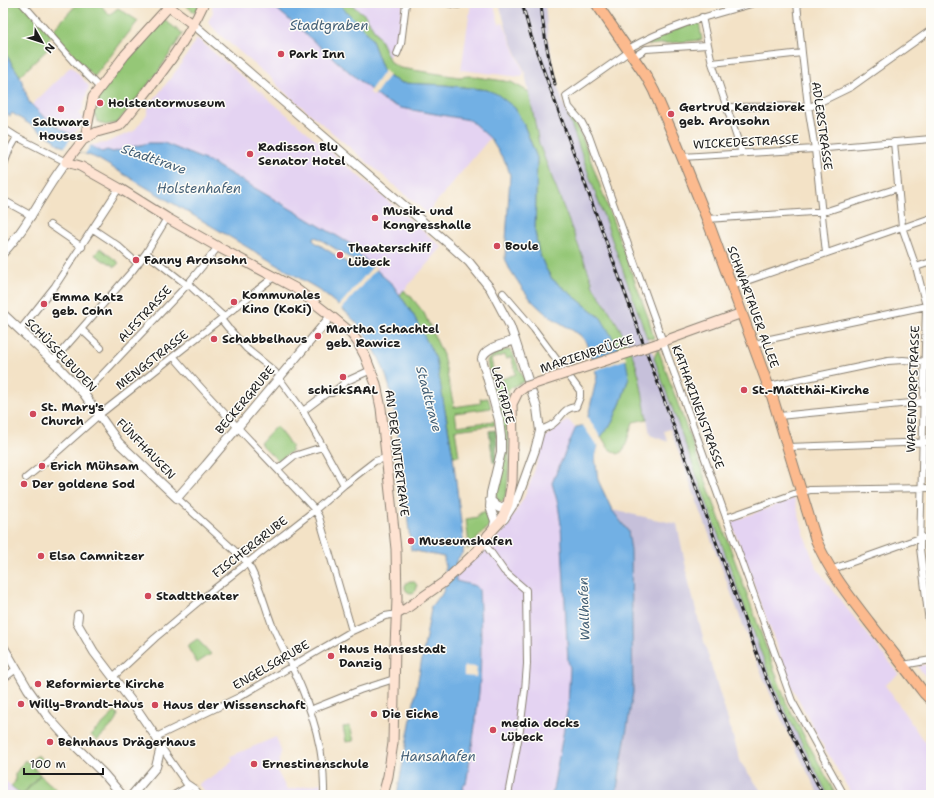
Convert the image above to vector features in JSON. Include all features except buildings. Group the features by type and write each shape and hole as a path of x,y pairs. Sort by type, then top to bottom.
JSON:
{"main road":[{"path":"83,140 97,132 114,128 121,124 162,71 194,25 204,3"},
{"name":"SCHWARTAUER ALLEE","path":"596,3 654,91 682,157 707,219 769,386 816,540 823,556 830,570 849,596 931,700"},
{"path":"66,162 83,140 89,124 91,101 125,55 168,4 194,25"},
{"name":"AN DER UNTERTRAVE","path":"66,162 80,166 218,247 295,288 349,331 357,341 365,356 376,384 381,408 396,549 397,614 393,743 388,776 383,795"},
{"name":"MARIENBRÜCKE","path":"512,482 514,440 512,404 518,392 525,387 742,313"},
{"path":"397,614 444,579 482,543 501,522 508,504 512,482"}],"street":[{"path":"22,3 100,88"},
{"path":"397,54 401,44 406,3"},
{"path":"447,3 464,3"},
{"path":"630,53 642,41 679,25 755,3"},
{"name":"ADLERSTRASSE","path":"797,3 826,253"},
{"path":"702,18 712,63 742,153"},
{"path":"194,25 450,245 490,288 510,326 515,340 537,408 540,430 535,450 518,497 506,518 501,522"},
{"path":"727,107 812,106 850,87 931,30"},
{"path":"642,41 646,49"},
{"path":"630,53 646,49 707,45"},
{"name":"KATHARINENSTRASSE","path":"630,53 566,96 569,107 581,121 589,136 659,342 726,518 792,701 844,795"},
{"path":"712,63 802,53"},
{"path":"3,128 17,137 66,162 20,234 3,253"},
{"path":"3,167 9,151 17,137"},
{"name":"WICKEDESTRASSE","path":"682,157 815,149 931,139"},
{"name":"WARENDORPSTRASSE","path":"894,142 902,227 929,306 922,442 920,548 931,639"},
{"path":"20,330 55,286 82,247 119,188"},
{"path":"707,219 822,211 898,188"},
{"path":"3,200 32,216"},
{"path":"52,361 138,264 167,218"},
{"path":"732,286 931,218"},
{"path":"50,225 82,247"},
{"path":"93,229 117,245 138,264"},
{"name":"ALFSTRASSE","path":"84,394 188,285 218,247"},
{"path":"146,253 188,285 245,346 277,375 303,411 344,485"},
{"path":"916,266 931,262"},
{"name":"MENGSTRASSE","path":"26,478 100,415 174,357 226,325 274,277"},
{"path":"503,293 534,329 580,391 580,398 576,407 570,407 563,412 553,424 540,430"},
{"path":"754,345 770,339 929,306"},
{"name":"SCHÜSSELBUDEN","path":"3,314 84,394 100,415"},
{"name":"BECKERGRUBE","path":"177,498 237,428 277,375 332,316"},
{"path":"81,329 101,348"},
{"name":"LASTADIE","path":"493,530 495,521 490,507 490,500 501,452 501,437 482,359 483,355 488,350 515,340"},
{"path":"174,357 200,388 315,510 319,517 352,631"},
{"path":"769,386 888,361 927,361"},
{"path":"303,411 327,393 332,393 347,381 371,370"},
{"path":"779,416 931,401"},
{"name":"FÜNFHAUSEN","path":"100,415 120,443 177,498"},
{"path":"788,447 931,442"},
{"path":"278,469 294,456 322,447"},
{"name":"FISCHERGRUBE","path":"113,677 155,638 247,562 315,510 375,461 386,458"},
{"path":"512,482 518,483 526,475"},
{"path":"726,518 802,491 817,489 931,488"},
{"path":"177,498 247,562 252,570 278,639 304,693 310,710 323,762 324,795"},
{"path":"490,500 499,508 508,504"},
{"path":"830,570 920,538 931,538"},
{"path":"482,543 485,544 504,571 526,590 526,690 508,795"},
{"name":"ENGELSGRUBE","path":"156,737 239,697 352,631 385,616 397,614"},
{"path":"78,615 77,622 94,652 132,702 156,737 161,747 189,786 195,789 200,795"},
{"path":"3,646 28,689 52,722 103,773 122,795"},
{"path":"903,665 931,660"},
{"path":"3,679 16,669"},
{"path":"310,710 360,690 394,679"},
{"path":"132,795 156,767 161,747"},
{"path":"174,795 189,786"}],"shaded area":[{"path":"213,3 270,3 384,101 401,108 470,120 490,138 427,213 220,35 208,22 213,12"},
{"path":"349,3 403,4 398,41 388,58 380,39"},
{"path":"471,3 499,4 494,6 499,24 503,23 524,73 522,77 461,70"},
{"path":"499,3 545,3 548,39 557,85 766,666 781,702 828,795 819,795 785,727 759,668 670,429 664,431 668,442 650,435 639,375 626,341 613,316 592,285 592,281 539,144 525,73 507,31"},
{"path":"198,39 442,247 400,295 393,285 355,251 354,248 212,163 148,143 113,152 102,152 91,146 105,143 134,131 147,114 149,106"},
{"path":"71,66 89,86 82,111 79,114 84,121 72,136 42,115 32,105"},
{"path":"568,420 576,428 552,483 558,504 561,525 570,683 568,707 552,795 462,795 470,760 476,719 480,672 481,626 479,590 476,586 456,581 456,576 468,564 481,555 509,525 510,520 524,498 541,451 544,438"},
{"path":"794,498 806,540 816,567 899,674 885,685 925,743 931,740 931,795 852,795 820,740 791,685 731,522"},
{"path":"612,510 677,524 690,587 705,645 741,763 764,795 616,795 633,692 631,551 628,531"},
{"path":"931,664 931,683 917,666"},
{"name":"Ernestinenschule","path":"276,737 281,751 278,768 276,769 287,790 321,783 321,795 208,795 198,784 212,777 233,761 231,756"},
{"path":"3,779 9,784 22,795 3,795"}],"green space":[{"path":"3,3 22,3 51,32 78,3 101,3 100,4 109,15 118,8 138,21 94,77 56,35 48,40 52,45 20,76 3,50"},
{"path":"183,3 200,3 195,13"},
{"path":"338,3 349,3 365,15 380,39 390,62 400,68 459,77 469,76 511,82 529,92 539,144 592,281 592,285 626,340 639,376 647,419 633,422 624,450 618,454 609,449 601,436 612,423 629,377 601,318 552,279 545,267 538,250 535,231 537,158 524,125 515,108 487,90 445,85 402,83 385,75 371,38"},
{"path":"163,19 182,33 182,35 158,72 117,123 105,125 97,121 94,112 97,98 130,56"},
{"path":"699,22 702,40 649,45 648,42 660,36"},
{"path":"567,113 575,124 584,142 649,320 654,339 647,338"},
{"path":"100,248 119,263 115,267 95,255"},
{"path":"404,290 424,313 443,355 454,407 481,403 480,399 488,398 491,408 455,413 457,426 494,421 495,425 455,430 459,456 453,456 446,414 414,316 400,295"},
{"path":"658,349 786,702 836,795 828,795 781,702 766,666 654,358"},
{"path":"505,350 510,350 513,353 525,381 512,387 508,391 509,462 507,489 502,502 497,500 496,494 504,453 487,361 492,356","holes":["504,355 506,359 511,357 516,374 499,380 499,383 493,385 491,376 494,374 491,359"]},
{"path":"276,426 292,447 290,449 292,451 278,461 260,443"},
{"path":"496,430 496,463 493,462 489,431"},
{"path":"486,511 491,520 490,526 467,550 469,545 466,519 478,517 478,514"},
{"path":"413,581 416,582 416,592 409,593 406,592 405,585 406,582"},
{"path":"197,639 211,654 197,663 187,646"},
{"path":"115,712 118,715 117,720 97,741 91,735"},
{"path":"350,726 354,741 346,742 343,727"},
{"path":"37,755 42,759 34,769 40,774 22,795 11,786 15,782 15,774 25,760 29,764"},
{"path":"40,775 57,790 52,795 23,795"}],"water":[{"path":"270,3 338,3 371,38 385,75 402,83 445,85 487,90 497,94 515,108 524,125 537,158 535,231 538,250 545,267 552,279 601,318 626,361 629,377 612,423 600,438 595,457 598,480 612,510 628,531 631,551 633,692 616,795 552,795 568,707 570,668 568,661 561,525 558,504 552,483 576,427 586,425 597,376 587,343 580,335 546,314 533,302 509,268 505,258 510,175 507,165 490,138 470,120 401,108 384,101"},
{"name":"Holstenhafen","path":"3,50 20,76 29,102 42,115 61,129 102,152 107,150 113,152 148,143 164,143 212,163 354,246 355,251 393,285 414,316 436,359 453,456 464,547 463,552 456,561 456,581 476,586 479,590 481,666 479,692 466,784 464,784 462,795 397,795 430,608 442,594 445,584 444,557 411,550 399,442 391,393 381,363 374,348 364,333 348,315 318,289 98,159 60,145 12,113 10,116 3,111","holes":["314,237 355,261 358,266 352,266 313,240"]}],"pier":[{"path":"385,70 389,75 374,96 369,92"},
{"path":"73,135 91,145 85,154 64,148"},
{"path":"374,265 377,268 341,310 338,307"},
{"path":"622,350 627,359 593,371 590,360"},
{"path":"586,415 602,439 600,445 597,446 582,424 584,424"},
{"path":"464,666 477,667 476,677 464,676"}],"railway":[{"path":"522,3 531,36 765,676 788,727 823,795"},
{"path":"541,3 546,44 555,84"}],"place":[{"name":"Park Inn","path":"281,54"},
{"name":"Holstentormuseum","path":"100,103"},
{"name":"Saltware Houses","path":"61,109"},
{"name":"Gertrud Kendziorek geb. Aronsohn","path":"671,114"},
{"name":"Radisson Blu Senator Hotel","path":"250,154"},
{"name":"Musik- und Kongresshalle","path":"375,218"},
{"name":"Boule","path":"497,246"},
{"name":"Theaterschiff Lübeck","path":"340,255"},
{"name":"Fanny Aronsohn","path":"136,260"},
{"name":"Kommunales Kino (KoKi)","path":"234,302"},
{"name":"Emma Katz geb. Cohn","path":"44,304"},
{"name":"Martha Schachtel geb. Rawicz","path":"318,336"},
{"name":"Schabbelhaus","path":"214,339"},
{"name":"schickSAAL","path":"343,377"},
{"name":"St.-Matthäi-Kirche","path":"744,390"},
{"name":"St. Mary's Church","path":"33,414"},
{"name":"Erich Mühsam","path":"42,466"},
{"name":"Der goldene Sod","path":"24,484"},
{"name":"Museumshafen","path":"411,541"},
{"name":"Elsa Camnitzer","path":"41,556"},
{"name":"Stadttheater","path":"148,596"},
{"name":"Haus Hansestadt Danzig","path":"331,656"},
{"name":"Reformierte Kirche","path":"38,684"},
{"name":"Willy-Brandt-Haus","path":"21,704"},
{"name":"Haus der Wissenschaft","path":"155,705"},
{"name":"Die Eiche","path":"374,714"},
{"name":"media docks Lübeck","path":"493,730"},
{"name":"Behnhaus Drägerhaus","path":"50,742"},
{"name":"Ernestinenschule","path":"254,764"}],"water label":[{"name":"Stadtgraben","path":"329,25"},
{"name":"Stadttrave","path":"154,159"},
{"name":"Stadttrave","path":"429,399"},
{"name":"Wallhafen","path":"584,609"},
{"name":"Hansahafen","path":"438,756"}]}
